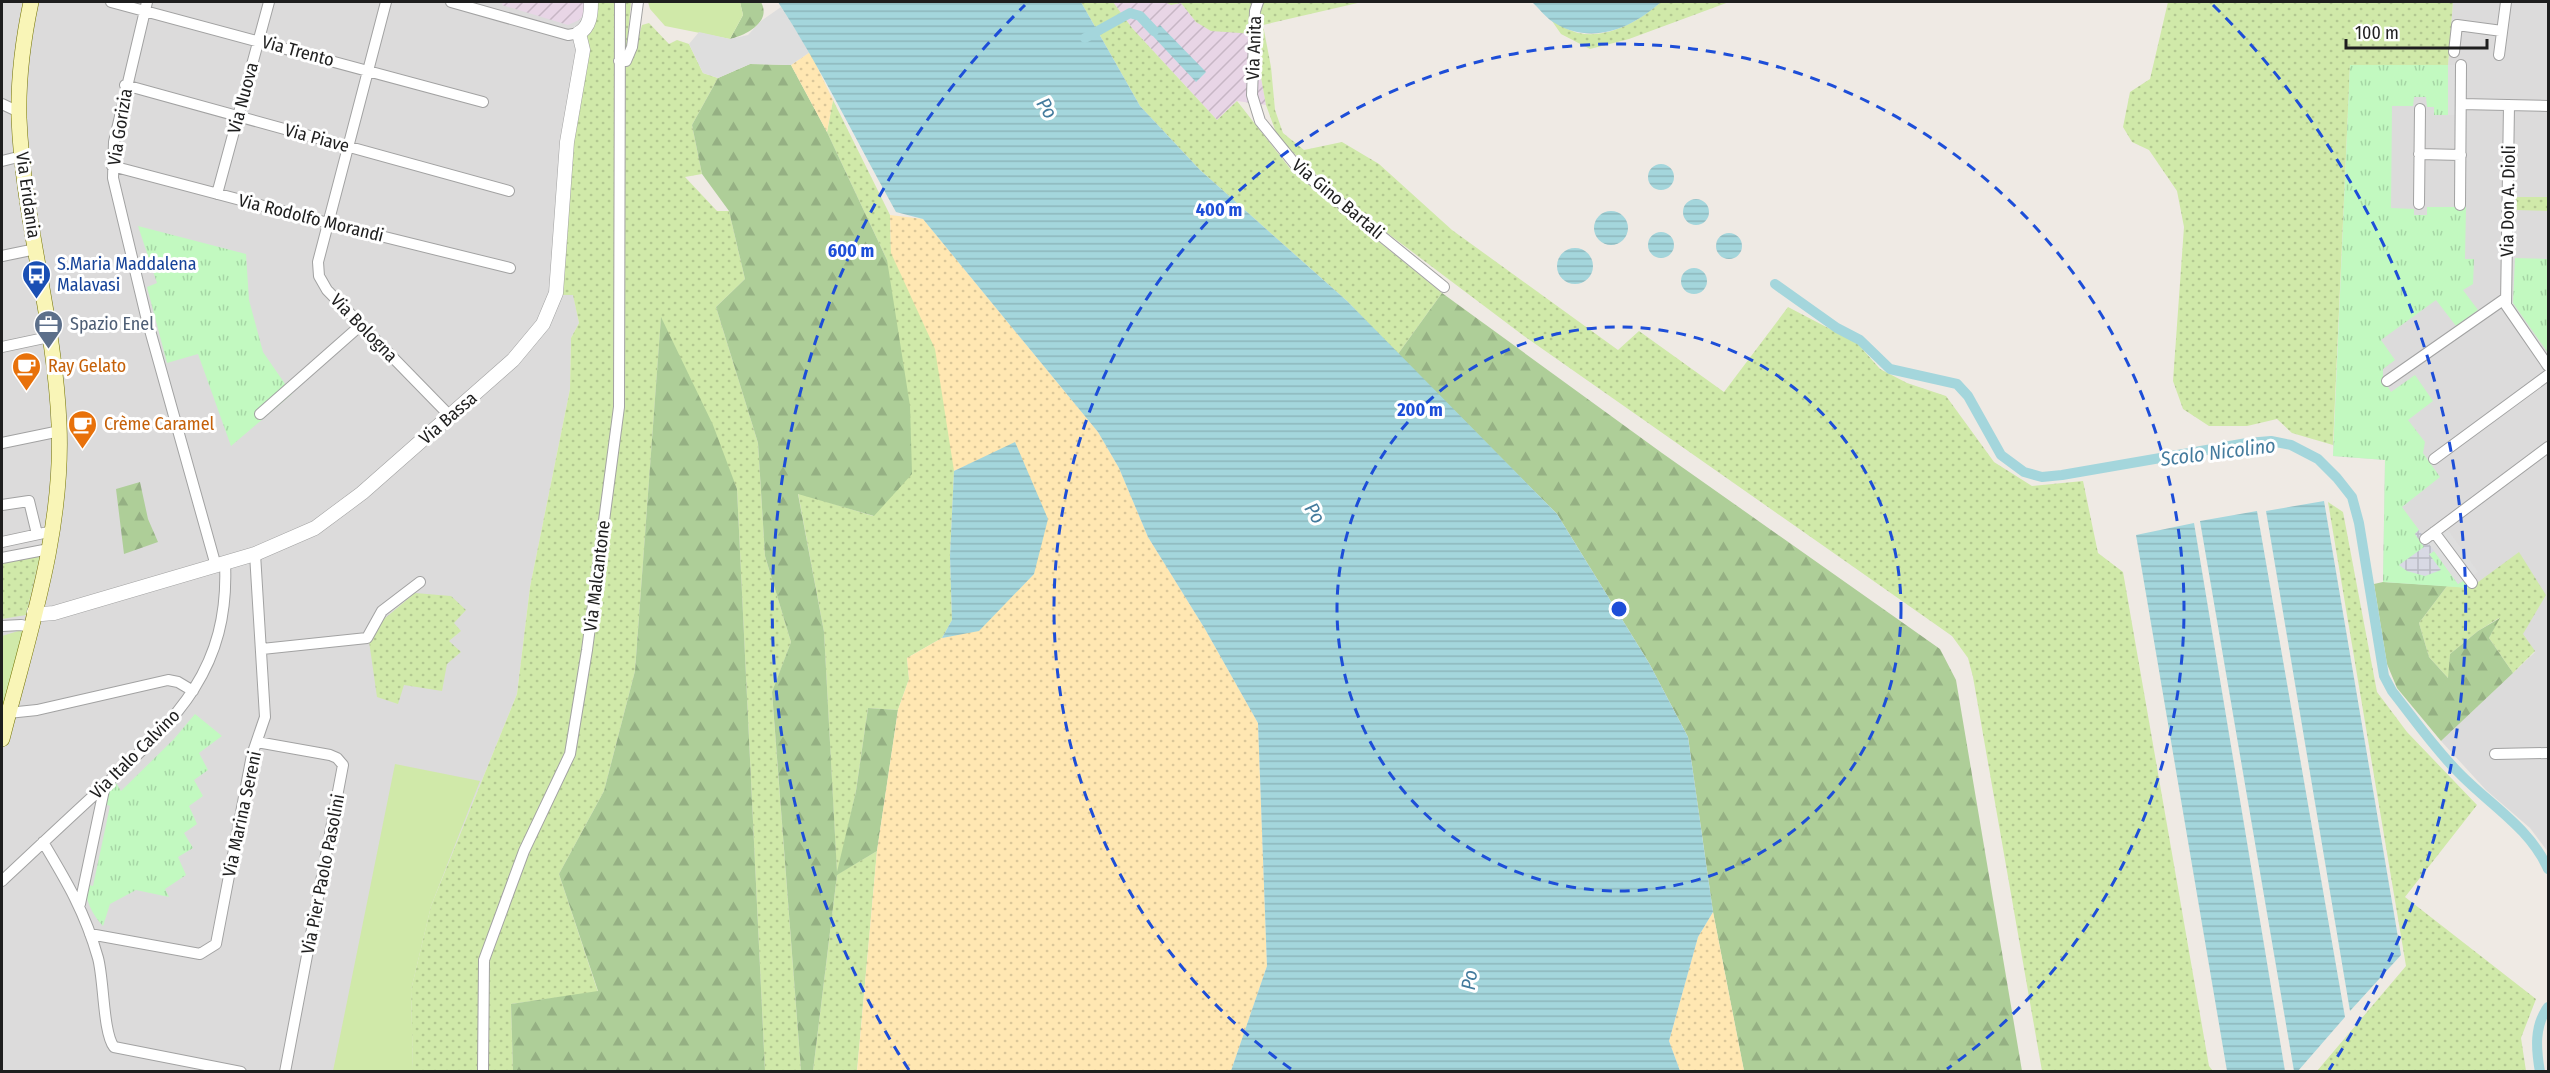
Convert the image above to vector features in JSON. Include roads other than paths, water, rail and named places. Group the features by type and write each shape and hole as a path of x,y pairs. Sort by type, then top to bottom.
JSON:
{"main road":[{"name":"Via Eridania","path":"2,739 53,531 59,477 60,431 57,394 22,156 19,112 21,58 31,2"}],"street":[{"name":"Via Trento","path":"111,2 146,6 259,41 483,102"},
{"name":"Via Nuova","path":"217,194 269,2"},
{"path":"328,223 386,2"},
{"path":"451,2 568,35 579,33"},
{"name":"Via Bassa","path":"32,620 42,614 54,613 255,554 296,538 329,519 513,360 543,324 555,299 567,142 583,50 579,33 588,25 591,2"},
{"name":"Via Malcantone","path":"483,1071 484,960 524,851 570,754 587,650 618,407 620,2"},
{"path":"619,61 626,62 632,47 638,2"},
{"name":"Via Anita","path":"1252,95 1255,11 1258,2"},
{"path":"2499,55 2506,2"},
{"name":"Via Gorizia","path":"146,6 125,86 114,142 112,166 116,197 146,316 220,564"},
{"path":"2454,52 2457,25 2502,31"},
{"path":"2460,205 2462,65"},
{"name":"Via Piave","path":"125,86 509,191"},
{"name":"Via Gino Bartali","path":"1252,95 1260,121 1299,169 1444,287"},
{"path":"2,104 19,112"},
{"path":"2461,104 2548,106"},
{"name":"Via Don A. Dioli","path":"2509,105 2506,304 2548,366"},
{"path":"2419,204 2420,109"},
{"path":"2419,154 2461,155"},
{"path":"2,161 22,156"},
{"name":"Via Rodolfo Morandi","path":"112,166 510,268"},
{"name":"Via Bologna","path":"328,223 318,262 319,276 327,290 450,416"},
{"path":"2,256 36,249"},
{"path":"2387,381 2506,298"},
{"path":"260,414 361,325"},
{"path":"2,347 49,338"},
{"path":"2434,459 2548,375"},
{"path":"2,443 60,431"},
{"path":"2472,584 2430,535 2548,447"},
{"path":"2,505 29,501 37,534"},
{"path":"2,542 53,531"},
{"path":"2,558 49,549"},
{"name":"Via Marina Sereni","path":"90,934 200,954 213,948 217,939 252,755 265,717 255,554"},
{"name":"Via Italo Calvino","path":"2,881 166,727 193,691 220,626 225,591 220,564"},
{"path":"262,649 367,638 382,611 420,582"},
{"path":"2,626 21,625 32,620"},
{"path":"8,713 36,710 168,680 178,682 193,691"},
{"name":"Via Pier Paolo Pasolini","path":"257,742 330,755 337,758 343,765 285,1071"},
{"path":"2495,754 2548,753"},
{"path":"80,904 105,785"},
{"path":"43,842 80,904 103,978 108,1037 114,1047 241,1071"}],"water":[{"name":"Po","path":"778,2 1081,2 1140,106 1200,170 1347,301 1557,514 1649,663 1688,737 1713,912 1698,937 1669,1041 1680,1071 1231,1071 1267,966 1258,723 1205,629 1148,537 1119,468 1098,432 923,219 896,212 824,79"},
{"path":"1532,2 1661,2 1624,27 1596,33 1582,33 1567,29 1550,20"},
{"path":"1160,25 1206,72 1196,82 1151,34"},
{"path":"1661,164 1670,168 1674,177 1670,186 1661,190 1652,186 1648,177 1652,168"},
{"path":"1696,199 1705,203 1709,212 1705,221 1696,225 1687,221 1683,212 1687,203"},
{"path":"1611,211 1623,216 1628,228 1623,240 1611,245 1599,240 1594,228 1599,216"},
{"path":"1661,232 1670,236 1674,245 1670,254 1661,258 1652,254 1648,245 1652,236"},
{"path":"1729,233 1738,237 1742,246 1738,255 1729,259 1720,255 1716,246 1720,237"},
{"path":"1575,248 1588,253 1593,266 1588,279 1575,284 1562,279 1557,266 1562,253"},
{"path":"1694,268 1703,272 1707,281 1703,290 1694,294 1685,290 1681,281 1685,272"},
{"path":"1015,442 1048,519 1034,574 979,631 942,638 952,620 950,556 954,471"},
{"path":"2324,501 2401,955 2350,1011 2266,511"},
{"path":"2257,511 2345,1017 2298,1071 2294,1071 2200,521"},
{"path":"2194,523 2285,1071 2227,1071 2136,535"}],"waterway":[{"path":"1085,38 1130,13 1140,16 1154,31"},
{"name":"Scolo Nicolino","path":"1775,284 1837,328 1860,340 1890,369 1957,384 1968,396 2001,455 2024,472 2042,477 2062,475 2247,443 2271,441 2291,445 2318,459 2352,497 2359,523 2384,676 2392,691 2450,763 2531,841 2548,869"},
{"name":"Scolo Nicolino","path":"2540,1072 2537,1038 2540,1022 2548,1007"}],"place":[{"name":"S.Maria Maddalena Malavasi","path":"36,300"},
{"name":"Spazio Enel","path":"49,350"},
{"name":"Ray Gelato","path":"27,392"},
{"name":"Crème Caramel","path":"83,450"}]}
